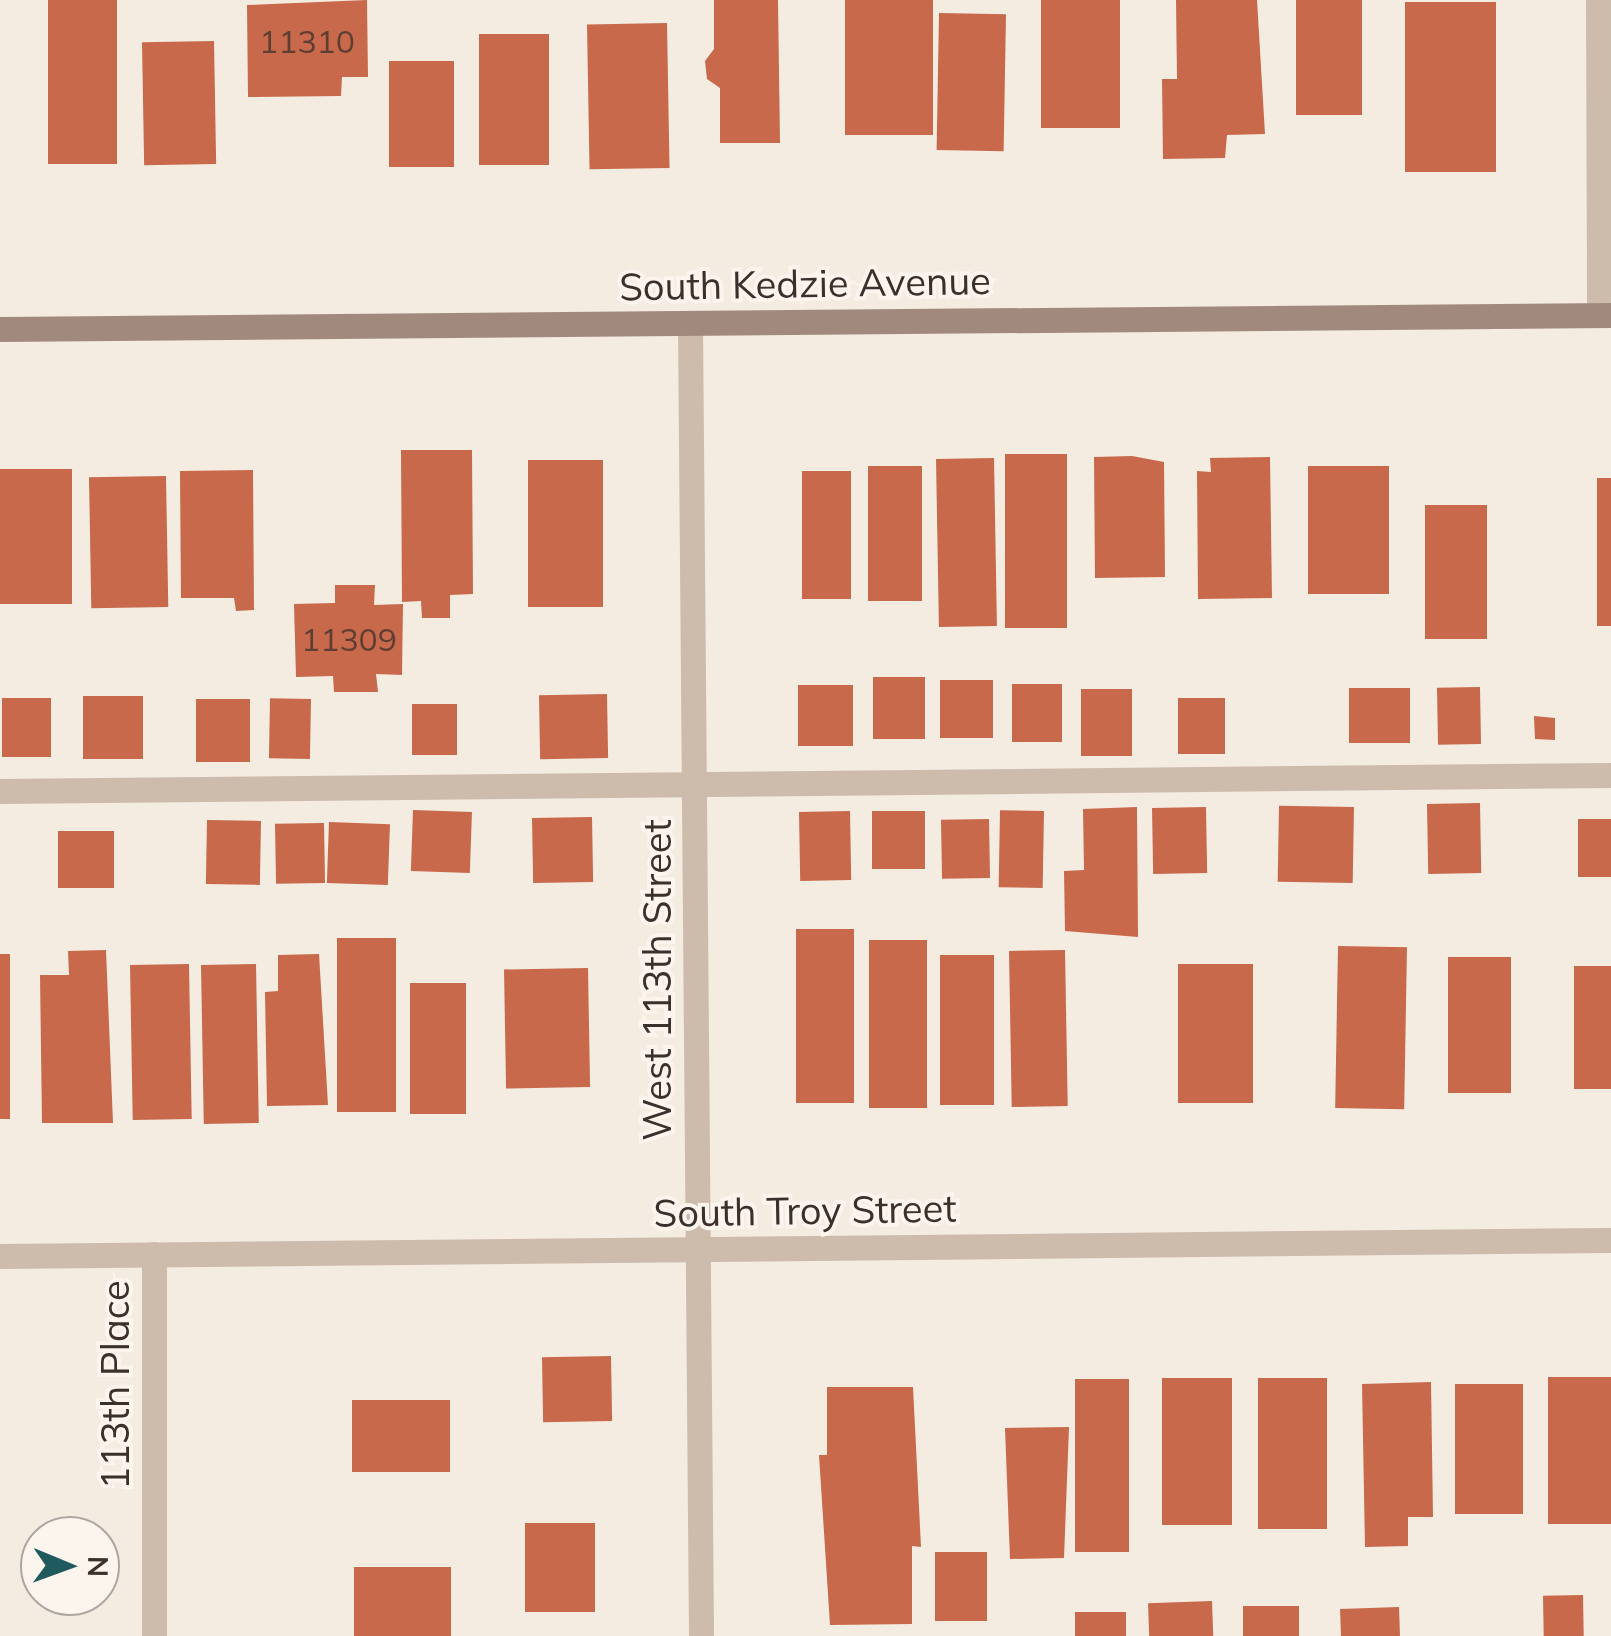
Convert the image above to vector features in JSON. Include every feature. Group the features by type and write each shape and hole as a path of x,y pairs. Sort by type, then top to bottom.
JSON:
{"main road":[{"name":"South Kedzie Avenue","path":"0,329 1605,315"}],"street":[{"path":"1598,0 1605,315"},
{"name":"West 113th Street","path":"690,323 701,1636"},
{"path":"0,791 1611,775"},
{"name":"South Troy Street","path":"0,1256 1611,1240"},
{"name":"113th Place","path":"154,1254 154,1636"}],"building":[{"path":"48,0 117,0 117,164 48,164"},
{"path":"367,0 368,77 342,77 341,96 248,97 247,5"},
{"path":"714,0 778,0 780,143 720,143 720,88 707,79 705,61 714,49"},
{"path":"845,0 933,0 933,135 845,135"},
{"path":"1041,0 1120,0 1120,128 1041,128"},
{"path":"1176,0 1257,0 1265,134 1227,135 1225,158 1163,159 1162,79 1177,79"},
{"path":"1296,0 1362,0 1362,115 1296,115"},
{"path":"1405,2 1496,2 1496,172 1405,172"},
{"path":"939,13 1006,14 1004,151 937,150"},
{"path":"667,23 670,168 590,169 587,24"},
{"path":"479,34 549,34 549,165 479,165"},
{"path":"214,41 216,164 144,165 142,42"},
{"path":"389,61 454,61 454,167 389,167"},
{"path":"401,450 472,450 473,594 450,595 450,618 422,618 421,601 402,602"},
{"path":"1005,454 1067,454 1067,628 1005,628"},
{"path":"1132,456 1164,462 1165,577 1095,578 1094,457"},
{"path":"1270,457 1272,598 1198,599 1197,471 1211,472 1210,458"},
{"path":"994,458 997,626 939,627 936,459"},
{"path":"528,460 603,460 603,607 528,607"},
{"path":"868,466 922,466 922,601 868,601"},
{"path":"1308,466 1389,466 1389,594 1308,594"},
{"path":"0,469 72,469 72,604 0,604"},
{"path":"253,470 254,610 236,611 234,598 181,598 180,471"},
{"path":"802,471 851,471 851,599 802,599"},
{"path":"166,476 168,607 91,608 89,477"},
{"path":"1597,478 1611,478 1611,626 1597,626"},
{"path":"1425,505 1487,505 1487,639 1425,639"},
{"path":"335,585 375,585 374,605 403,604 402,675 376,674 378,692 334,692 333,676 296,677 294,604 335,603"},
{"path":"873,677 925,677 925,739 873,739"},
{"path":"940,680 993,680 993,738 940,738"},
{"path":"1012,684 1062,684 1062,742 1012,742"},
{"path":"798,685 853,685 853,746 798,746"},
{"path":"1480,687 1481,744 1438,745 1437,688"},
{"path":"1349,688 1410,688 1410,743 1349,743"},
{"path":"1081,689 1132,689 1132,756 1081,756"},
{"path":"607,694 608,758 540,759 539,695"},
{"path":"83,696 143,696 143,759 83,759"},
{"path":"2,698 51,698 51,757 2,757"},
{"path":"270,698 311,699 310,759 269,758"},
{"path":"1178,698 1225,698 1225,754 1178,754"},
{"path":"196,699 250,699 250,762 196,762"},
{"path":"412,704 457,704 457,755 412,755"},
{"path":"1534,716 1555,718 1555,740 1535,739"},
{"path":"1480,803 1481,873 1428,874 1427,804"},
{"path":"1279,806 1354,807 1353,883 1278,882"},
{"path":"1137,807 1138,937 1065,931 1064,871 1084,870 1083,809"},
{"path":"1206,807 1207,873 1153,874 1152,808"},
{"path":"413,810 472,812 470,873 411,871"},
{"path":"1000,810 1044,811 1043,888 999,887"},
{"path":"850,811 851,880 800,881 799,812"},
{"path":"872,811 925,811 925,869 872,869"},
{"path":"592,817 593,882 533,883 532,818"},
{"path":"989,819 990,878 942,879 941,820"},
{"path":"1578,819 1611,819 1611,877 1578,877"},
{"path":"207,820 261,821 260,885 206,884"},
{"path":"329,822 390,824 388,885 327,883"},
{"path":"324,823 325,883 276,884 275,824"},
{"path":"58,831 114,831 114,888 58,888"},
{"path":"796,929 854,929 854,1103 796,1103"},
{"path":"337,938 396,938 396,1112 337,1112"},
{"path":"869,940 927,940 927,1108 869,1108"},
{"path":"1338,946 1407,947 1404,1109 1335,1108"},
{"path":"106,950 113,1123 42,1123 40,975 69,975 68,951"},
{"path":"1065,950 1068,1106 1012,1107 1009,951"},
{"path":"0,954 10,954 10,1119 0,1119"},
{"path":"319,954 328,1105 267,1106 265,992 278,991 278,955"},
{"path":"940,955 994,955 994,1105 940,1105"},
{"path":"1448,957 1511,957 1511,1093 1448,1093"},
{"path":"189,964 192,1119 133,1120 130,965"},
{"path":"256,964 259,1123 204,1124 201,965"},
{"path":"1178,964 1253,964 1253,1103 1178,1103"},
{"path":"1574,966 1611,966 1611,1089 1574,1089"},
{"path":"588,968 590,1087 506,1088 504,969"},
{"path":"410,983 466,983 466,1114 410,1114"},
{"path":"611,1356 612,1421 543,1422 542,1357"},
{"path":"1548,1377 1611,1377 1611,1524 1548,1524"},
{"path":"1162,1378 1232,1378 1232,1525 1162,1525"},
{"path":"1258,1378 1327,1378 1327,1529 1258,1529"},
{"path":"1075,1379 1129,1379 1129,1552 1075,1552"},
{"path":"1431,1382 1433,1517 1408,1517 1408,1546 1365,1547 1362,1384"},
{"path":"1455,1384 1523,1384 1523,1514 1455,1514"},
{"path":"827,1387 913,1387 921,1547 912,1546 912,1624 830,1625 819,1455 827,1455"},
{"path":"352,1400 450,1400 450,1472 352,1472"},
{"path":"1069,1427 1064,1558 1010,1559 1005,1428"},
{"path":"525,1523 595,1523 595,1612 525,1612"},
{"path":"935,1552 987,1552 987,1621 935,1621"},
{"path":"354,1567 451,1567 451,1636 354,1636"},
{"path":"1583,1595 1584,1636 1544,1636 1543,1596"},
{"path":"1212,1601 1213,1636 1149,1636 1148,1603"},
{"path":"1243,1606 1299,1606 1299,1636 1243,1636"},
{"path":"1399,1607 1400,1636 1341,1636 1340,1609"},
{"path":"1075,1612 1126,1612 1126,1636 1075,1636"}]}
